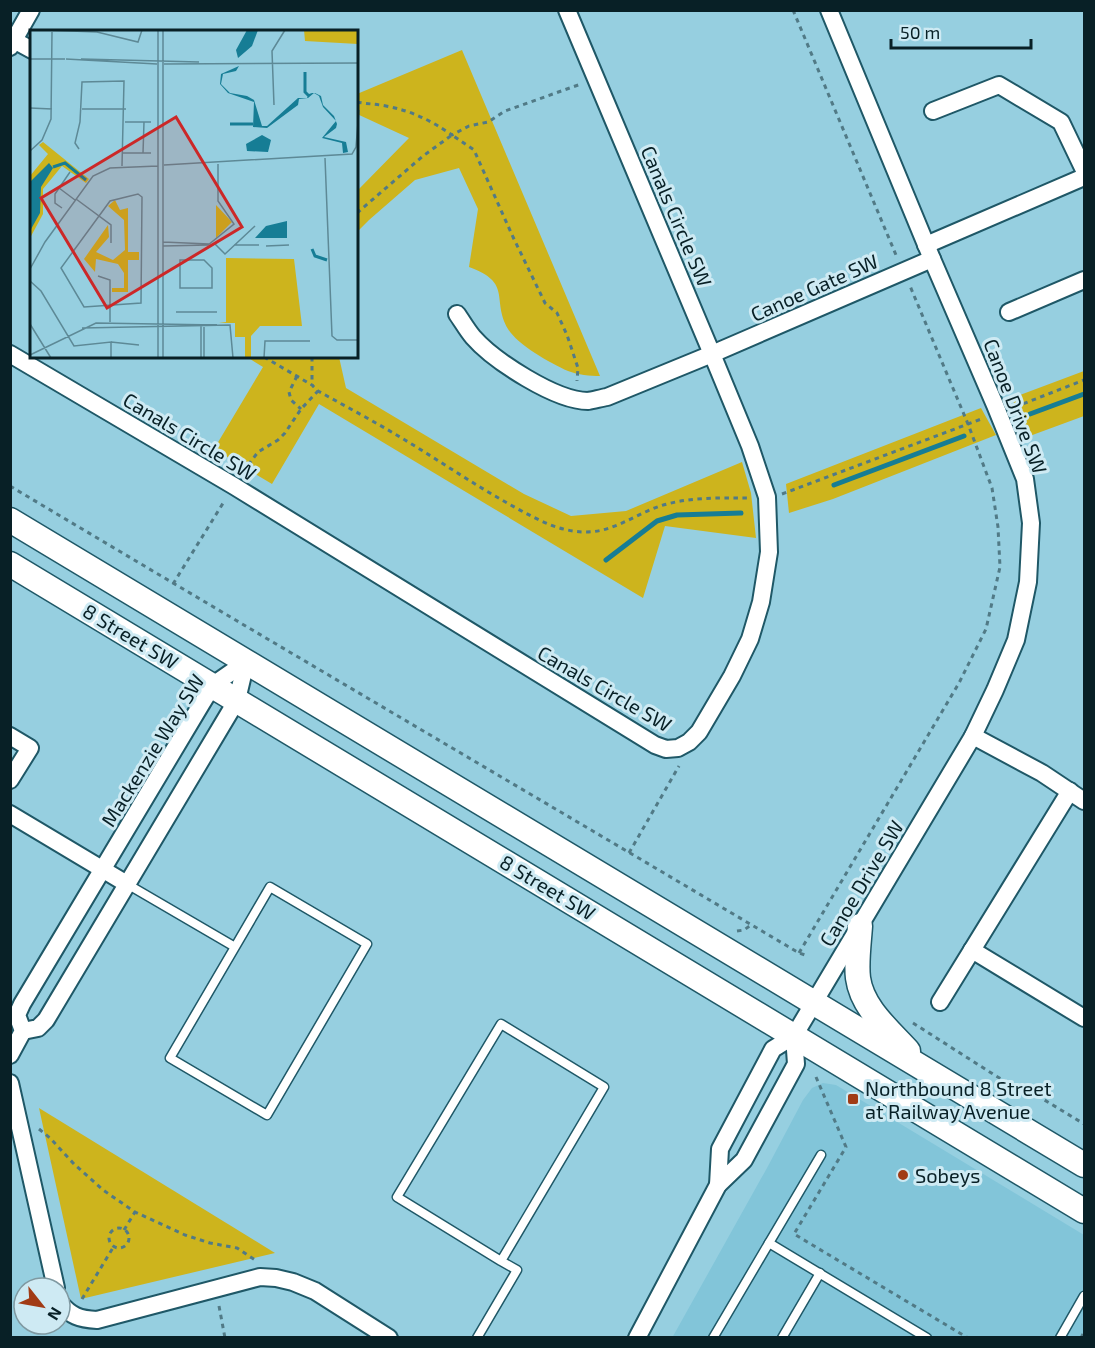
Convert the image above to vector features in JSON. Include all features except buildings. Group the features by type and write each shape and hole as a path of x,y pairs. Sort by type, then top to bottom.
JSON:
{"main road":[{"name":"8 Street SW","path":"10,520 1084,1165"},
{"name":"8 Street SW","path":"10,564 1084,1211"},
{"path":"860,926 858,978 868,1006 921,1066"}],"street":[{"path":"30,49 12,41 31,10"},
{"name":"Canals Circle SW","path":"10,354 234,486 655,745 666,749 678,748 689,742 699,732 732,676 750,639 761,602 769,552 767,497 750,446 567,10"},
{"name":"Canoe Drive SW","path":"794,1036 973,736 996,690 1016,640 1028,582 1030,523 1024,479 999,413 929,252 829,10"},
{"path":"933,111 999,85 1060,122 1084,170"},
{"name":"Canoe Gate SW","path":"576,399 589,401 607,397 903,271 929,252 1084,177"},
{"path":"1009,312 1084,280"},
{"path":"457,314 473,337 490,353 523,376 554,392 576,399"},
{"path":"23,1031 38,1028 46,1020 237,700 246,662"},
{"name":"Mackenzie Way SW","path":"10,1055 23,1031 17,1016 22,1004 213,685 246,662"},
{"path":"10,736 30,748 10,780"},
{"path":"973,736 1042,773 1084,801"},
{"path":"940,1002 1070,791"},
{"path":"10,814 127,884"},
{"path":"972,950 1084,1018"},
{"path":"637,1338 718,1185 744,1160 796,1064 794,1036 772,1049 720,1149 718,1185"},
{"path":"10,1083 53,1276"},
{"path":"72,1313 87,1320 97,1320 261,1277 276,1278 315,1291 390,1338"}],"lane":[{"path":"127,884 235,947"},
{"path":"270,887 367,944 267,1115 170,1058 235,947 270,887"},
{"path":"477,1338 517,1270 501,1261 397,1197 501,1024 604,1087 501,1261"},
{"path":"713,1338 821,1155"},
{"path":"769,1243 927,1338"},
{"path":"782,1338 820,1274"},
{"path":"1060,1338 1084,1296"}],"path":[{"path":"793,10 968,424 992,488 998,527 1000,567 986,629 958,684 799,953"},
{"path":"358,212 423,156 452,135 469,126 488,122 505,111 596,78"},
{"path":"358,102 411,112 431,121 474,150 545,303 557,313 563,325 578,368 576,399"},
{"path":"266,358 318,391 405,440 494,496 550,525 582,532 602,531 667,504 702,498 780,495 1084,380"},
{"path":"312,358 312,386"},
{"path":"297,376 289,392 291,400 301,409"},
{"path":"10,486 629,853 799,953 808,956"},
{"path":"629,853 681,762"},
{"path":"905,1018 1002,1079 1033,1093 1084,1124"},
{"path":"816,1077 846,1147 794,1233 968,1338"},
{"path":"17,1111 50,1138 103,1190 135,1212 185,1235 237,1248 257,1261"},
{"path":"124,1230 135,1212"},
{"path":"116,1229 124,1230 129,1236 128,1242 121,1248 114,1246 110,1240 111,1234 116,1229"},
{"path":"72,1300 114,1246"},
{"path":"219,1301 225,1338"},
{"path":"1081,1338 1084,1332"}],"shaded area":[{"path":"462,50 600,376 576,373 561,368 527,347 508,329 503,318 496,286 483,273 469,267 478,209 459,168 415,180 358,231 358,190 409,138 358,114 358,94"},
{"path":"249,358 339,358 346,388 524,494 571,516 626,511 742,462 751,493 756,538 665,526 643,598 319,404 272,484 214,449 263,367"},
{"path":"1084,371 1084,416 1027,437 1012,398"},
{"path":"981,408 996,435 833,499 789,513 786,484"},
{"path":"823,1083 836,1085 1084,1235 1084,1337 672,1338 803,1100 812,1088"},
{"path":"39,1108 275,1253 81,1299"}],"waterway":[{"path":"1030,414 1084,394"},
{"path":"834,485 964,436"},
{"path":"606,560 657,521 677,515 741,513"}],"place":[{"name":"Northbound 8 Street at Railway Avenue","path":"853,1099"},
{"name":"Sobeys","path":"903,1175"}]}
